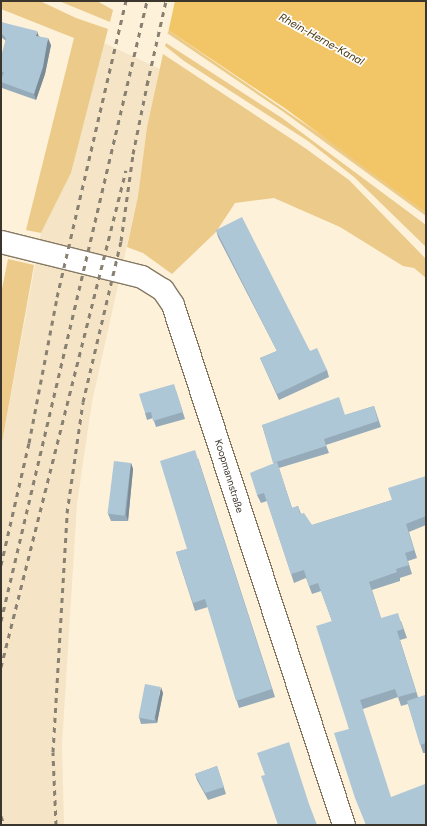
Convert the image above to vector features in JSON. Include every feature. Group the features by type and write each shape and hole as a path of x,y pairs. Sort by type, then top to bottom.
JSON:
{"street":[{"name":"Koopmannstraße","path":"1,242 142,277 163,290 173,305 344,825"}],"shaded area":[{"path":"1,1 40,1 76,18 108,29 71,173 41,233 26,230 74,38 1,9"},
{"path":"59,1 97,1 113,10 110,22"},
{"path":"168,30 343,150 426,213 426,216 285,113 167,33"},
{"path":"104,43 160,69 147,127 138,196 92,402 77,504 62,745 64,825 1,825 1,448 41,233 71,173"},
{"path":"166,43 282,118 426,225 426,247 354,177 308,141 184,61 165,46"},
{"path":"163,54 305,148 349,180 426,259 426,278 414,268 403,266 340,227 274,198 235,203 216,232 172,274 143,253 127,247 138,196 147,127"},
{"path":"8,259 34,265 1,448 1,294"}],"water":[{"name":"Rhein-Herne-Kanal","path":"118,1 426,1 426,213 286,109 168,30"}],"pier":[{"path":"116,1 175,1 168,33 117,3"}],"building":[{"path":"1,22 37,31 36,36 48,38 43,67 34,94 1,82 4,72 1,72 1,57 6,38 1,33"},
{"path":"242,217 310,351 317,348 327,370 277,394 260,358 277,351 216,230"},
{"path":"174,384 183,412 153,421 151,412 145,413 139,394"},
{"path":"339,397 345,415 374,406 378,421 324,439 326,446 273,463 262,425"},
{"path":"195,450 272,689 236,701 205,599 193,603 176,552 187,549 160,461"},
{"path":"114,461 131,463 124,516 108,514"},
{"path":"277,462 292,508 298,506 300,514 304,513 312,525 392,500 388,488 426,476 426,516 406,524 414,550 405,553 409,565 396,569 397,572 369,582 381,618 398,613 403,629 397,631 416,692 398,697 395,689 360,700 391,797 425,784 426,825 366,825 355,798 334,733 349,729 316,626 332,621 318,583 309,586 304,570 291,574 264,493 257,495 250,473"},
{"path":"145,684 161,687 154,720 139,717"},
{"path":"425,695 426,743 420,745 407,701"},
{"path":"289,742 317,825 278,825 261,776 265,775 257,753"},
{"path":"217,766 224,787 205,793 195,774"}],"railway":[{"path":"1,565 29,443 57,297 126,1"},
{"path":"1,621 147,1"},
{"path":"147,85 166,1"},
{"path":"56,825 53,752 67,513 83,402 121,241 133,154 148,80"},
{"path":"1,667 126,170"},
{"path":"1,816 4,825"}]}
